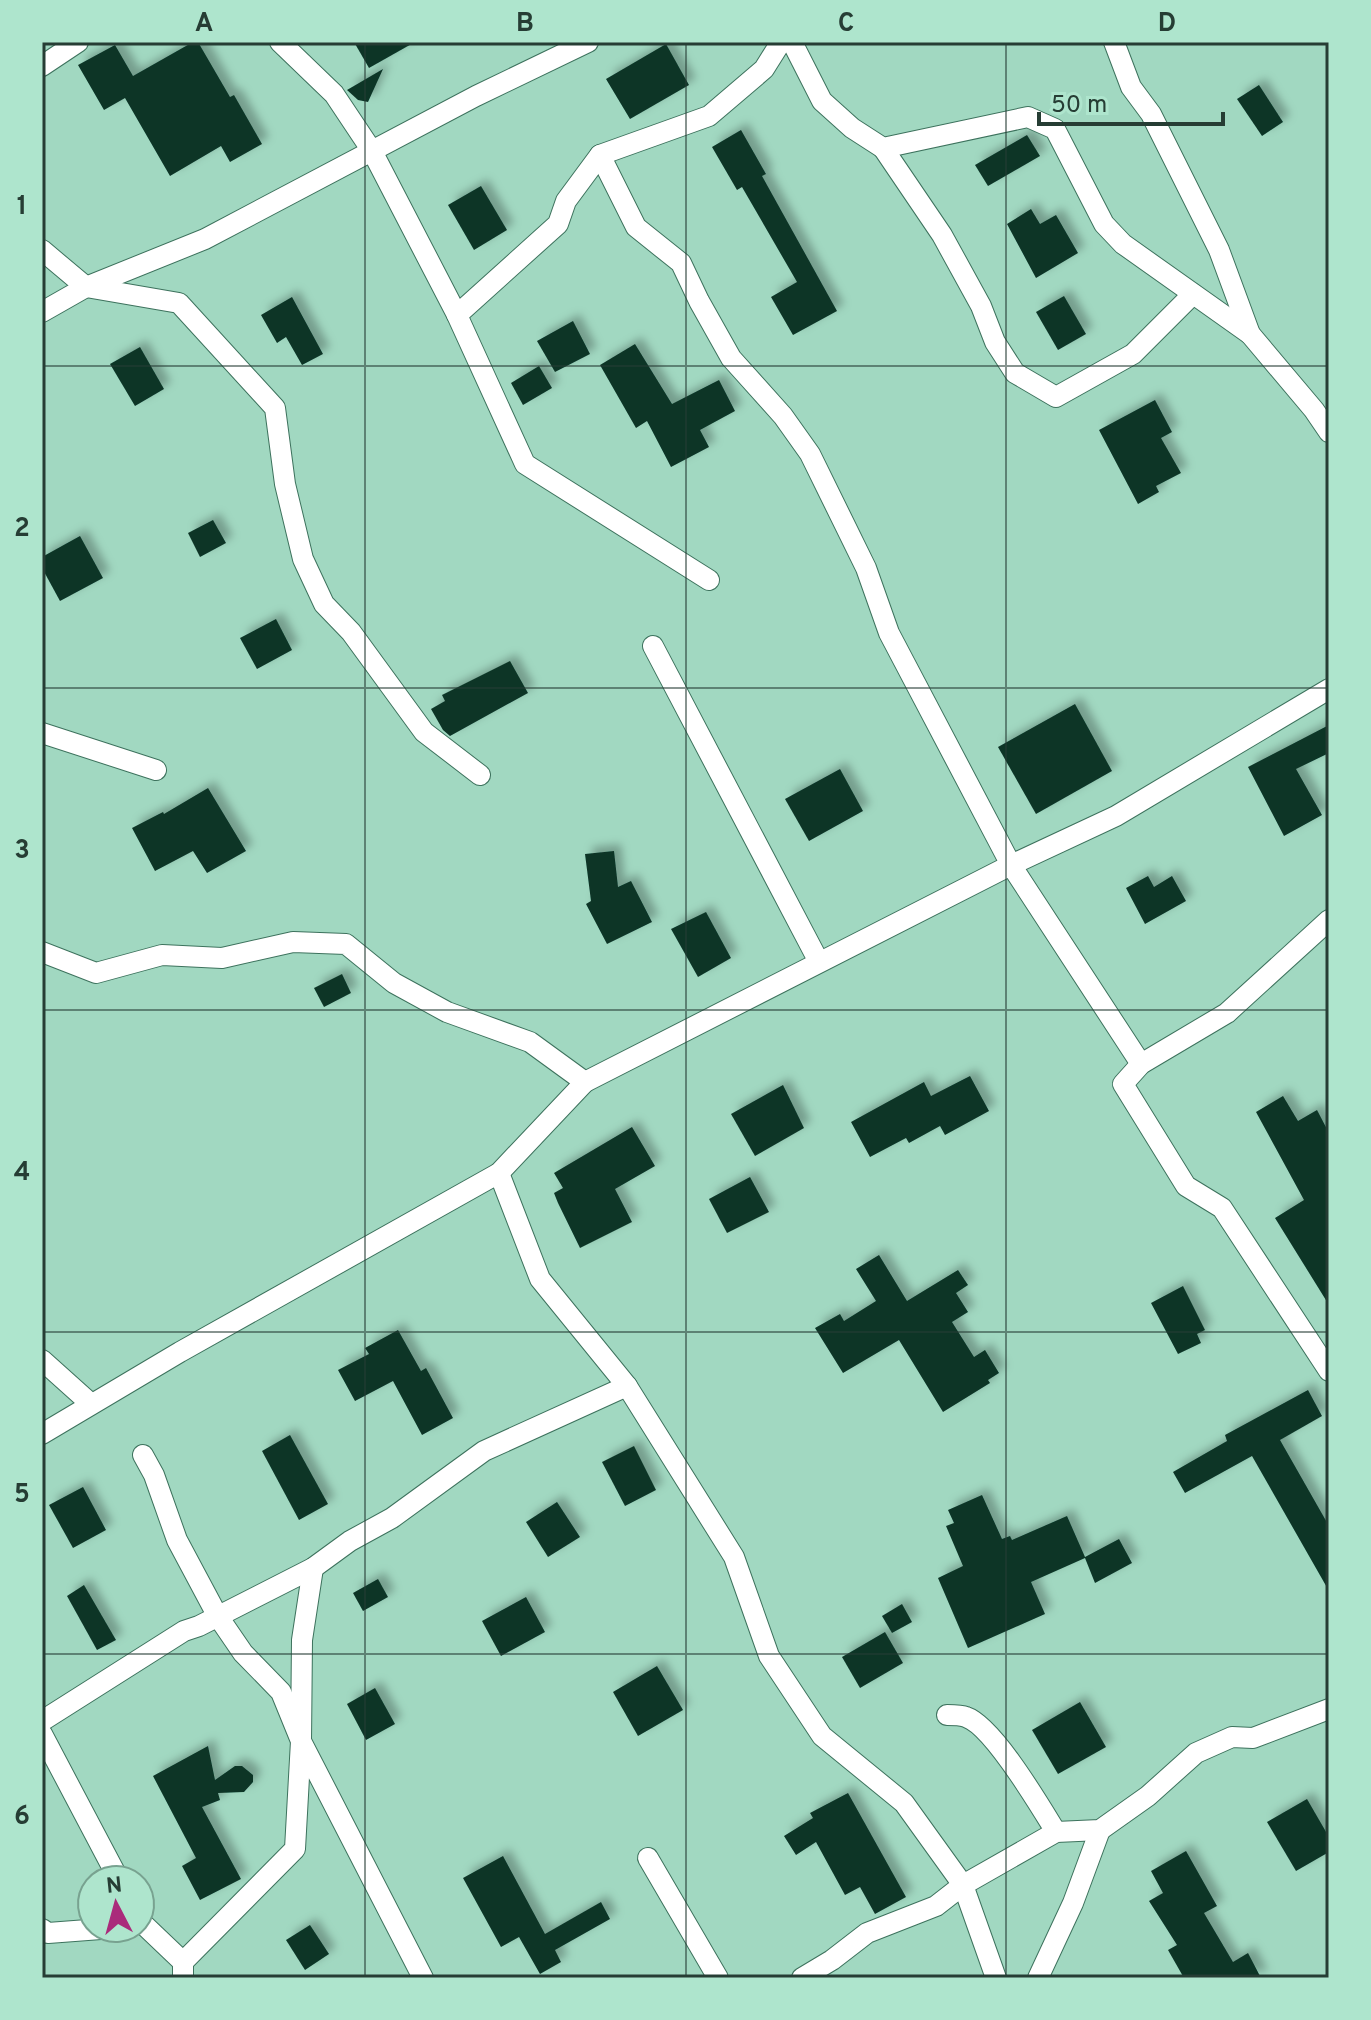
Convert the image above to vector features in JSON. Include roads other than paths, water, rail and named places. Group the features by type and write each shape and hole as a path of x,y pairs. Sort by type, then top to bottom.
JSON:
{"street":[{"path":"42,66 78,42"},
{"path":"280,42 334,94 372,151 457,315 525,464 709,580"},
{"path":"42,312 86,287 205,239 476,96 588,42"},
{"path":"457,315 558,224 566,201 600,155 709,116 764,69 781,42"},
{"path":"792,42 822,101 852,128 883,148 942,235 981,306 995,342 1015,373 1056,397 1133,354 1193,294"},
{"path":"1114,42 1131,87 1151,114 1219,250 1250,334"},
{"path":"883,148 1028,117 1055,129 1104,224 1123,244 1250,334 1329,432"},
{"path":"600,155 636,227 681,263 731,358 783,416 810,454 866,568 889,633 1011,865 1141,1064"},
{"path":"42,250 86,287 179,303 275,408 285,484 303,559 324,604 351,632 424,732 480,775"},
{"path":"653,646 819,962"},
{"path":"42,1434 499,1173 585,1082 1011,865 1116,816 1329,689"},
{"path":"42,733 156,770"},
{"path":"1329,920 1227,1013 1141,1064 1123,1084 1186,1186 1222,1208 1329,1371"},
{"path":"42,952 96,973 162,955 222,958 293,942 346,944 394,983 447,1012 530,1042 585,1082"},
{"path":"499,1173 540,1279 627,1386 734,1557 769,1656 822,1736 904,1803 963,1885 996,1978"},
{"path":"43,1363 91,1404"},
{"path":"42,1721 184,1631 313,1568 350,1541 392,1518 484,1451 627,1386"},
{"path":"143,1455 154,1475 177,1540 217,1615 243,1653 281,1692 301,1741 423,1978"},
{"path":"156,1939 183,1970 295,1849 302,1640 313,1568"},
{"path":"802,1978 867,1933 936,1906 963,1885 1056,1832 1100,1830 1148,1796 1196,1753 1232,1737 1253,1738 1329,1709"},
{"path":"947,1715 968,1717 995,1742 1018,1771 1056,1832"},
{"path":"42,1734 111,1864"},
{"path":"1038,1978 1073,1903 1100,1830"},
{"path":"648,1858 718,1978"},
{"path":"42,1929 48,1933 76,1931"}]}
